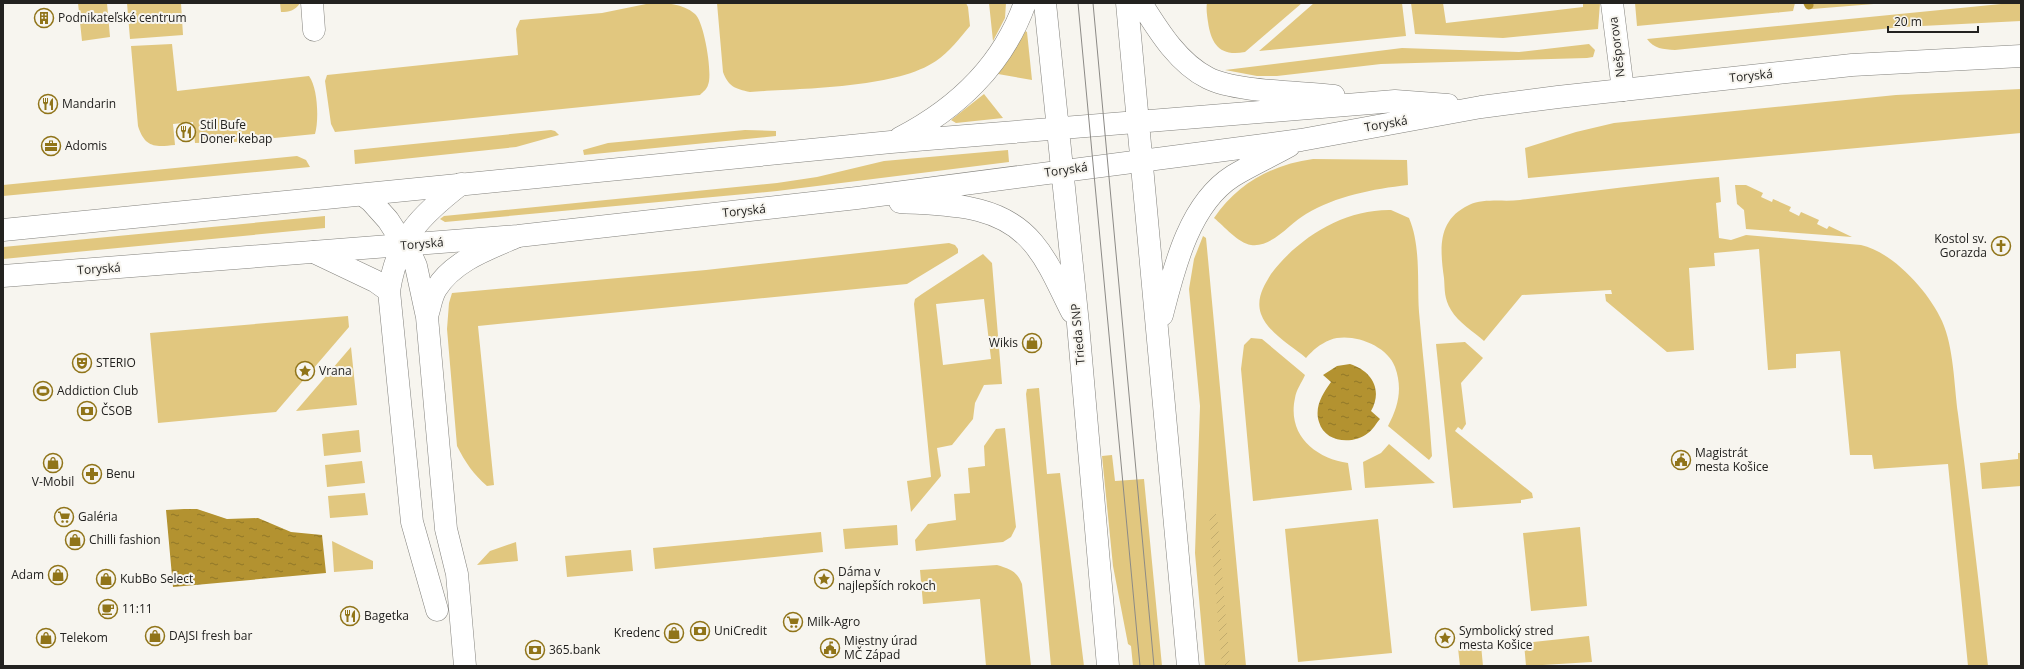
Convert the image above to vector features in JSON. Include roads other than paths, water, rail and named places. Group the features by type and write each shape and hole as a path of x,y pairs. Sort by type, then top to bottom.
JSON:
{"street":[{"path":"312,3 314,30"},
{"path":"892,142 936,118 964,95 982,77 1012,34 1025,3"},
{"name":"Trieda SNP","path":"1045,3 1078,324 1108,666"},
{"path":"1127,3 1188,666"},
{"path":"1141,3 1153,23 1176,51 1199,72 1214,80 1264,89 1395,101"},
{"name":"Nešporova","path":"1612,3 1623,90"},
{"name":"Toryská","path":"3,276 518,236 857,198 1301,140 1481,107 1852,65 2021,56"},
{"name":"Toryská","path":"3,230 892,142 1395,101 1481,107"},
{"path":"1158,334 1170,285 1187,235 1208,201 1232,177 1301,140"},
{"path":"437,610 412,522 389,290 394,266 411,231 434,205 461,184"},
{"path":"363,195 384,214 403,246 412,257 416,266 426,317 446,529 457,574 466,666"},
{"path":"857,198 978,209 1004,220 1029,239 1040,253 1051,270 1078,324"},
{"path":"426,317 435,290 446,275 474,256 518,236"},
{"path":"314,252 375,280 389,290"},
{"path":"412,522 422,526 446,529"}],"water":[{"path":"1350,364 1364,371 1373,382 1376,396 1371,411 1380,419 1368,433 1362,437 1340,440 1333,438 1322,429 1319,422 1318,406 1322,396 1331,382 1323,375 1337,366"},
{"path":"197,509 227,519 258,518 291,532 322,535 326,573 173,587 166,510"}],"tram line":[{"path":"1078,3 1140,666"},
{"path":"1093,3 1154,666"}],"place":[{"name":"Podnikateľské centrum","path":"44,18"},
{"name":"Mandarin","path":"48,104"},
{"name":"Stil Bufe Doner kebap","path":"186,132"},
{"name":"Adomis","path":"51,146"},
{"name":"Kostol sv. Gorazda","path":"2001,246"},
{"name":"Wikis","path":"1032,343"},
{"name":"STERIO","path":"82,363"},
{"name":"Vrana","path":"305,371"},
{"name":"Addiction Club","path":"43,391"},
{"name":"ČSOB","path":"87,411"},
{"name":"Magistrát mesta Košice","path":"1681,460"},
{"name":"V-Mobil","path":"53,463"},
{"name":"Benu","path":"92,474"},
{"name":"Galéria","path":"64,517"},
{"name":"Chilli fashion","path":"75,540"},
{"name":"Adam","path":"58,575"},
{"name":"KubBo Select","path":"106,579"},
{"name":"Dáma v najlepších rokoch","path":"824,579"},
{"name":"11:11","path":"108,609"},
{"name":"Bagetka","path":"350,616"},
{"name":"Milk-Agro","path":"793,622"},
{"name":"UniCredit","path":"700,631"},
{"name":"Kredenc","path":"674,633"},
{"name":"DAJSI fresh bar","path":"155,636"},
{"name":"Telekom","path":"46,638"},
{"name":"Symbolický stred mesta Košice","path":"1445,638"},
{"name":"Miestny úrad MČ Západ","path":"830,648"},
{"name":"365.bank","path":"535,650"}]}
